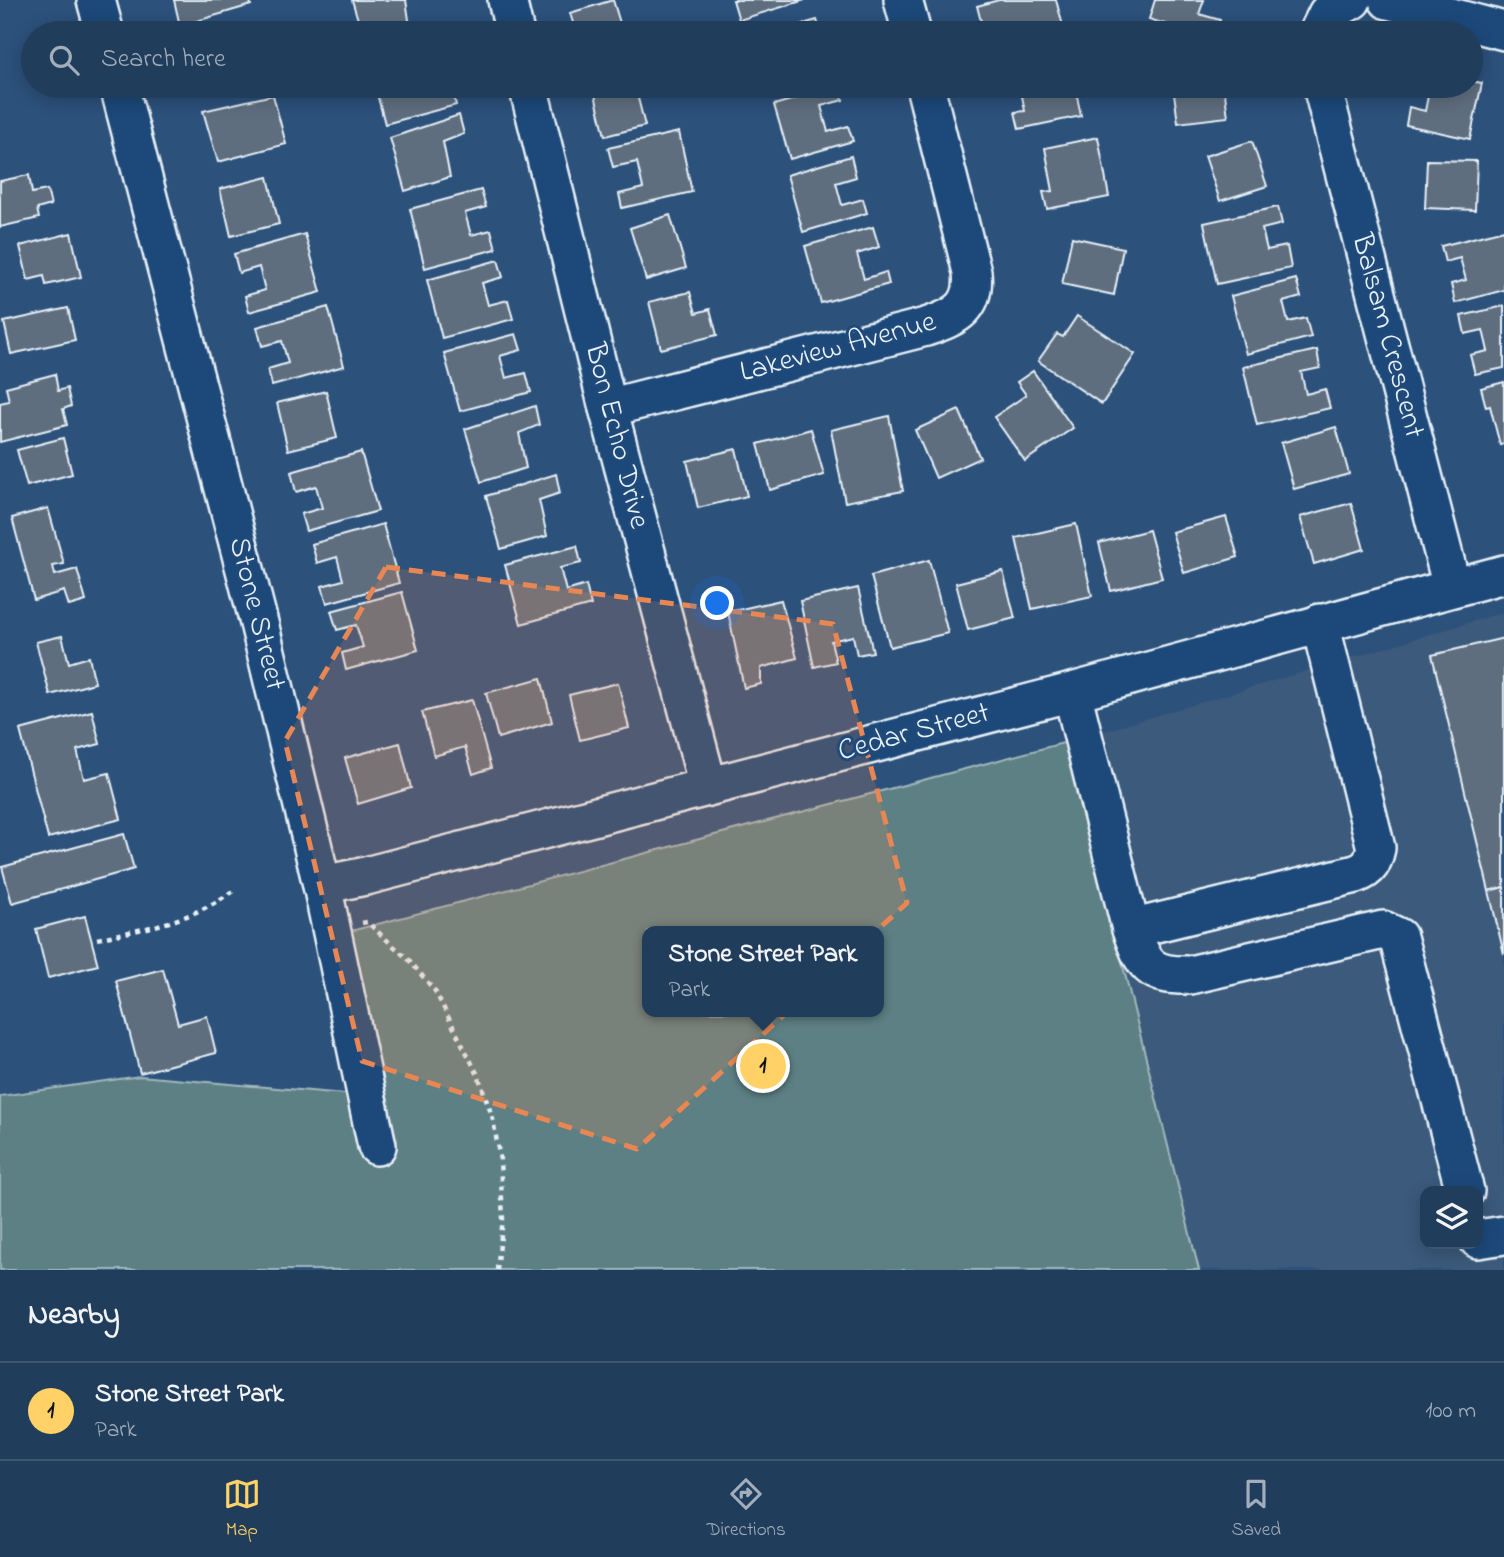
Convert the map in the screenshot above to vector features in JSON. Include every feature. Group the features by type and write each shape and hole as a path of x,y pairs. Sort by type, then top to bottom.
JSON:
{"street":[{"path":"96,0 102,21"},
{"path":"507,0 512,21"},
{"path":"903,0 909,21"},
{"path":"1324,21 1327,14 1352,0"},
{"path":"1388,0 1469,21"},
{"path":"1483,25 1504,30"},
{"name":"Stone Street","path":"122,98 244,564 322,885 377,1146"},
{"name":"Bon Echo Drive","path":"531,98 608,408 708,786"},
{"name":"Lakeview Avenue","path":"608,408 926,327 961,312 968,304 973,283 972,271 928,98"},
{"name":"Balsam Crescent","path":"1325,98 1452,587"},
{"name":"Cedar Street","path":"322,885 379,873 1072,692 1504,574"},
{"path":"1131,929 1356,874 1366,870 1373,861 1376,848 1320,623"},
{"path":"1072,692 1131,929 1139,952 1152,970 1169,976 1190,975 1383,930 1398,937 1464,1186"},
{"path":"1483,1238 1504,1235"}],"path":[{"path":"97,939 182,920 210,907 233,891"},
{"path":"331,930 367,922 409,960 435,991 460,1038 478,1075 493,1119 500,1160 503,1219 497,1270"}],"highlighted area":[{"path":"386,567 833,624 907,903 637,1149 362,1061 285,741"}],"shaded area":[{"path":"1504,612 1504,1270 1199,1270 1067,742"}],"green space":[{"path":"1067,742 1199,1270 0,1270 0,1096 140,1076 378,1097 397,1142 359,991 351,931"}],"building":[{"path":"174,0 250,0 251,5 197,21 179,21"},
{"path":"352,0 406,0 409,21 358,21"},
{"path":"613,0 619,21 572,21 570,13"},
{"path":"733,0 805,0 739,20"},
{"path":"999,0 1056,0 1062,21 981,21 977,6"},
{"path":"1155,0 1204,0 1199,14 1220,20 1155,21 1149,19"},
{"path":"260,98 274,98 286,144 218,162 203,111"},
{"path":"378,98 454,98 456,105 385,124"},
{"path":"596,98 638,98 645,126 605,136"},
{"path":"798,98 842,98 821,106 828,132 848,126 853,141 790,159 774,105"},
{"path":"1022,98 1077,98 1081,116 1019,129 1015,112 1025,111"},
{"path":"1175,98 1226,98 1228,117 1178,123"},
{"path":"1428,98 1479,98 1470,139 1406,125 1409,107 1425,111"},
{"path":"459,115 464,134 443,142 450,177 405,191 390,138"},
{"path":"679,132 692,192 622,208 619,194 643,188 637,162 613,167 608,148"},
{"path":"1098,137 1109,197 1047,209 1043,192 1053,191 1045,148"},
{"path":"1252,141 1267,186 1220,201 1205,156"},
{"path":"851,156 856,177 836,183 842,205 863,199 867,213 803,232 787,175"},
{"path":"1427,160 1477,161 1475,210 1425,208"},
{"path":"29,175 32,193 47,190 51,205 37,209 39,218 0,227 0,181"},
{"path":"268,177 279,224 231,236 220,189"},
{"path":"481,190 486,207 465,213 471,235 491,230 496,249 425,268 410,209"},
{"path":"1278,207 1282,224 1262,229 1267,250 1287,246 1291,268 1217,284 1204,223"},
{"path":"670,215 686,268 646,280 630,228"},
{"path":"873,227 879,247 857,254 864,279 886,272 889,284 821,303 805,246"},
{"path":"1504,230 1504,290 1455,303 1451,284 1466,280 1460,258 1445,262 1441,246"},
{"path":"71,233 81,277 46,285 44,276 28,280 20,246"},
{"path":"305,234 321,292 249,312 245,296 265,290 259,267 239,273 234,254"},
{"path":"1072,237 1123,248 1114,295 1062,284"},
{"path":"498,260 503,277 482,283 488,305 508,300 513,319 442,338 427,280"},
{"path":"1296,279 1301,297 1283,302 1288,322 1306,318 1311,337 1246,354 1231,296"},
{"path":"690,292 696,313 710,309 717,335 661,349 649,302"},
{"path":"1504,306 1504,368 1475,374 1470,355 1488,351 1483,330 1465,334 1461,316"},
{"path":"328,307 344,366 272,386 268,369 288,363 282,341 262,346 257,327"},
{"path":"68,308 75,340 11,354 4,322"},
{"path":"1077,316 1135,354 1102,404 1038,361 1057,334 1063,337"},
{"path":"516,334 521,350 500,356 506,378 526,373 531,392 460,411 444,353"},
{"path":"1317,350 1320,368 1301,372 1306,394 1325,389 1330,408 1257,425 1243,367"},
{"path":"1033,371 1073,428 1025,461 994,417 1026,395 1017,382"},
{"path":"55,374 58,391 67,388 71,406 63,409 67,425 0,442 0,403 9,401 6,387"},
{"path":"1504,382 1504,444 1500,445 1490,406 1486,407 1481,388"},
{"path":"326,391 337,438 288,450 277,403"},
{"path":"535,406 539,425 519,433 526,468 481,482 465,429"},
{"path":"959,410 980,458 936,478 915,430"},
{"path":"889,416 903,491 845,502 831,430"},
{"path":"1336,427 1349,474 1294,489 1281,443"},
{"path":"811,429 824,475 770,490 758,444"},
{"path":"63,438 72,474 27,486 17,450"},
{"path":"736,449 747,496 698,508 687,461"},
{"path":"361,452 378,511 306,531 301,514 322,508 316,486 296,492 291,472"},
{"path":"556,474 560,493 539,500 547,536 501,549 486,496"},
{"path":"1351,503 1364,549 1314,564 1300,517"},
{"path":"48,508 64,564 53,566 55,575 77,569 86,601 69,606 64,591 34,600 12,518"},
{"path":"1226,517 1238,557 1184,573 1172,532"},
{"path":"383,524 399,583 327,603 322,586 343,580 337,557 317,563 312,544"},
{"path":"1076,524 1092,596 1032,609 1016,538"},
{"path":"1149,530 1162,578 1111,591 1099,543"},
{"path":"577,546 581,563 560,568 566,591 586,585 591,605 521,624 505,565"},
{"path":"929,560 948,633 890,647 871,576"},
{"path":"1003,571 1015,618 968,630 956,583"},
{"path":"858,588 873,652 857,655 853,636 831,641 836,662 814,667 800,601"},
{"path":"402,592 418,650 346,670 342,653 363,647 356,625 337,630 331,611"},
{"path":"781,600 797,658 761,668 761,684 744,688 728,612"},
{"path":"62,636 69,663 89,657 95,683 50,695 36,642"},
{"path":"1504,638 1504,887 1489,891 1432,655"},
{"path":"541,678 552,722 498,738 486,693"},
{"path":"618,683 629,728 580,740 569,695"},
{"path":"472,700 491,768 473,774 465,747 434,756 422,712"},
{"path":"92,711 100,744 77,750 84,779 109,773 121,819 48,838 20,730"},
{"path":"400,743 411,788 358,804 345,758"},
{"path":"124,834 134,869 12,903 2,867"},
{"path":"1504,887 1504,954 1489,891"},
{"path":"85,916 98,965 48,978 36,929"},
{"path":"163,969 178,1024 207,1016 216,1053 140,1073 116,981"}],"place":[{"name":"Stone Street Park","path":"763,1066"}]}
